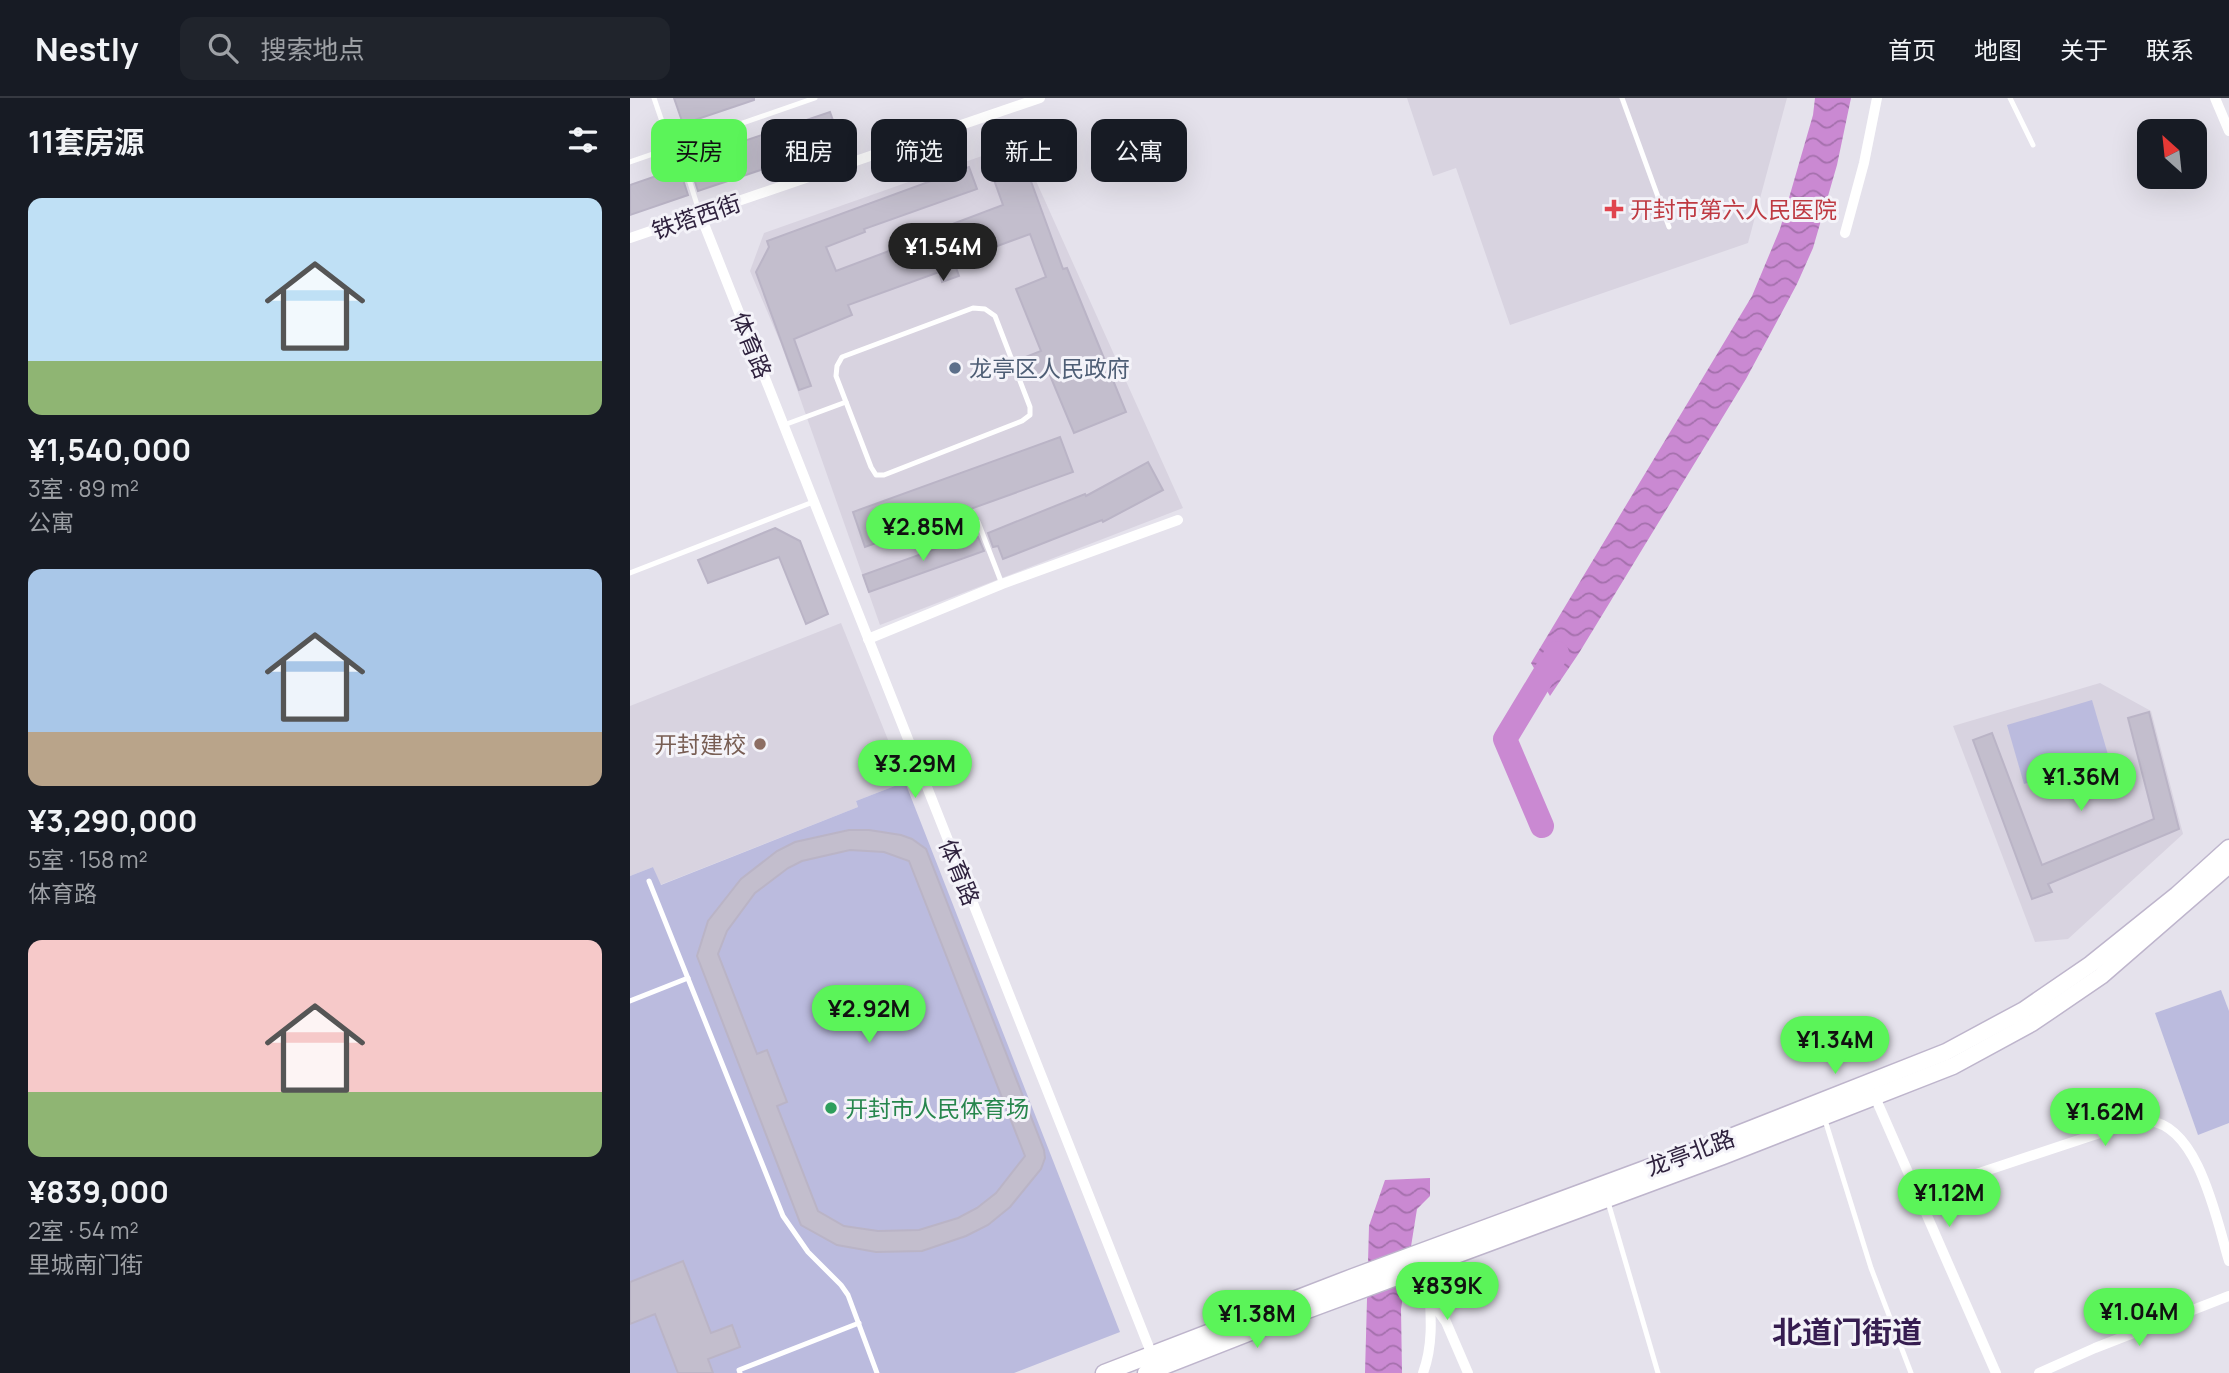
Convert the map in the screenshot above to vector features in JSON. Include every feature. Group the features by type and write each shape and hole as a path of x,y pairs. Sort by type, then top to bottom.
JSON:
{"main road":[{"name":"龙亭北路","path":"1419,1263 1964,1043 2024,1010 2091,964 2177,895 2229,848"},
{"name":"龙亭北路","path":"1104,1373 1154,1367 1354,1285 1607,1199 1953,1066 2032,1023 2101,976 2229,865"}],"street":[{"name":"铁塔西街","path":"630,238 1040,98"},
{"path":"1845,233 1864,163 1877,98"},
{"path":"2215,98 2229,131"},
{"name":"体育路","path":"699,214 1154,1367"},
{"path":"868,639 1002,584 1178,520"},
{"path":"1875,1097 1996,1373"},
{"path":"1916,1194 2127,1124 2150,1121 2170,1129 2187,1145 2203,1179 2227,1246 2229,1261"},
{"path":"1419,1263 1429,1300 1432,1336 1430,1355 1423,1373"},
{"path":"2039,1373 2095,1348 2229,1296"},
{"path":"1429,1300 1446,1322 1468,1373"}],"lane":[{"path":"654,98 661,119"},
{"path":"747,121 815,98"},
{"path":"1622,98 1669,227"},
{"path":"2010,98 2033,145"},
{"path":"630,162 651,155"},
{"path":"689,182 699,214"},
{"path":"973,308 985,309 995,316 1030,407 1030,415 1022,421 884,475 876,475 846,402 836,376 842,357 973,308"},
{"path":"784,425 846,402"},
{"path":"630,573 814,502"},
{"path":"978,522 1002,584"},
{"path":"649,881 783,1216 808,1252 848,1295 877,1373"},
{"path":"630,1001 688,978"},
{"path":"1824,1116 1871,1268 1911,1373"},
{"path":"1607,1199 1658,1373"},
{"path":"740,1373 739,1370 859,1323"}],"shaded area":[{"name":"开封市第六人民医院","path":"1407,98 1787,98 1748,243 1510,325 1456,168 1433,176"},
{"name":"龙亭区人民政府","path":"981,156 981,182 1037,182 1183,508 880,625 781,344 750,271 764,233 908,182 967,182 967,161"},
{"name":"开封建校","path":"841,623 905,782 856,801 858,807 660,885 653,867 630,876 630,706"},
{"path":"2100,683 2151,711 2183,834 2068,939 2035,942 1953,726"},
{"path":"2092,700 2109,758 2024,784 2007,725"},
{"name":"开封市人民体育场","path":"905,782 1120,1332 1014,1373 630,1373 630,876 653,867 661,885 858,807 856,801"},
{"path":"2221,990 2229,1011 2229,1123 2198,1135 2155,1013"}],"water":[{"path":"1815,98 1851,98 1837,165 1813,248 1797,284 1746,379 1550,696 1531,663 1752,296 1780,229 1813,115"},
{"path":"1430,1178 1430,1196 1417,1209 1401,1309 1402,1373 1365,1373 1369,1226 1385,1180"}],"building":[{"path":"674,98 754,98 698,119 681,119"},
{"path":"830,112 832,119 809,119"},
{"path":"761,135 761,170 747,175 747,140"},
{"path":"969,167 977,189 864,229 865,232 826,247 836,271 926,237 924,231 940,225 942,228 1003,205 995,182 1031,182 1063,269 1067,268 1126,412 1074,433 1049,373 1032,380 1023,358 1041,351 1016,289 1046,277 1030,234 954,262 959,276 942,282 939,272 848,305 852,315 794,339 811,386 799,390 756,272 769,247 767,241 928,182 967,182"},
{"path":"651,178 651,182 684,182 688,195 630,215 630,185"},
{"path":"695,182 725,182 698,191"},
{"path":"1060,437 1073,472 865,547 853,512"},
{"path":"1148,462 1163,490 1103,522 1102,520 1003,559 998,546 993,547 988,533 1085,494 1086,496"},
{"path":"775,528 800,541 828,614 806,624 779,557 708,583 698,560"},
{"path":"974,535 975,539 978,537 984,551 869,592 863,575"},
{"path":"2149,712 2179,829 2048,884 2052,892 2032,899 1973,740 1992,733 2042,865 2154,819 2128,718"},
{"path":"849,830 869,830 901,835 926,849 1045,1158 1041,1169 1010,1207 988,1225 966,1236 922,1251 876,1252 837,1245 801,1225 697,956 708,921 741,879 777,851 795,842","holes":["850,850 884,852 909,861 1025,1156 996,1193 977,1208 958,1218 919,1230 878,1231 844,1226 818,1211 777,1106 787,1102 767,1050 757,1054 718,954 727,931 755,893 788,868 802,861"]},
{"path":"683,1261 711,1333 732,1325 740,1347 708,1359 713,1373 678,1373 655,1314 630,1324 630,1282"}],"waterway":[{"path":"1542,826 1505,739 1557,653"}],"place":[{"name":"开封市第六人民医院","path":"1614,209"},
{"name":"龙亭区人民政府","path":"955,368"},
{"name":"开封建校","path":"760,744"},
{"name":"开封市人民体育场","path":"831,1108"}],"district":[{"name":"北道门街道","path":"1847,1331"}]}
